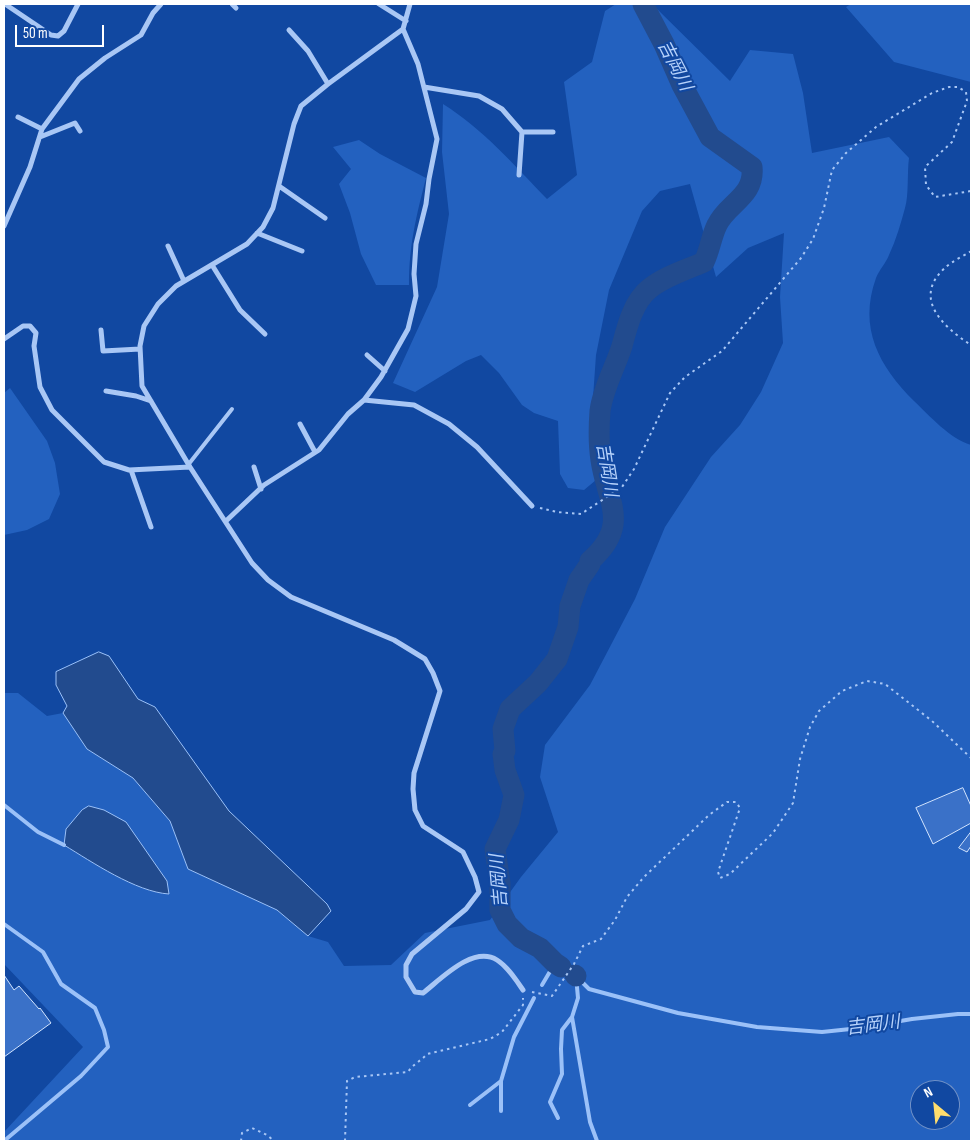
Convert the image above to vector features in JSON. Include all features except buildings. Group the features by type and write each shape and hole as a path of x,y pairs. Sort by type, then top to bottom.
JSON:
{"street":[{"path":"5,4 51,35 58,36 64,31 78,4"},
{"path":"4,226 6,217 30,167 42,129 79,79 105,58 141,35 161,4"},
{"path":"379,4 406,21"},
{"path":"410,4 403,29 301,106 294,124 273,208 263,227 247,244 176,286 158,304 144,326 140,350 142,386 189,466 226,520 252,563 268,580 291,597 394,640 425,660 429,666 440,691 414,773 415,810 423,826 463,852 475,877 479,892 466,909 412,954 406,965 406,977 415,992 423,993 469,958 488,956 498,960 512,974 523,990"},
{"path":"226,520 261,489 319,450 348,414 364,400 385,370 408,329 416,296 414,274 416,244 426,204 437,139 418,64 403,29"},
{"path":"289,30 308,51 328,84"},
{"path":"424,87 479,96 502,109 522,132 519,176"},
{"path":"18,117 42,129"},
{"path":"40,137 75,123 80,131"},
{"path":"522,132 553,132"},
{"path":"278,186 325,218"},
{"path":"257,233 302,251"},
{"path":"168,246 184,281"},
{"path":"212,265 240,310 264,334"},
{"path":"4,339 24,326 30,326 36,333 34,346 40,387 52,410 104,462 131,470 189,466"},
{"path":"101,330 103,351 140,350"},
{"path":"367,355 385,370"},
{"path":"106,391 136,396 151,401"},
{"path":"364,400 414,405 449,424 477,447 532,506"},
{"path":"300,424 315,452"},
{"path":"254,467 261,489"},
{"path":"131,470 151,527"}],"lane":[{"path":"189,466 232,409"}],"path":[{"path":"532,506 557,512 581,514 622,487 634,470 670,392 685,377 722,351 802,258 813,239 824,208 832,170 846,153 876,127 932,93 949,87 958,87 966,92 967,101 952,142 926,167 926,185 935,197 971,191"},
{"path":"971,251 950,264 939,275 932,285 931,297 932,308 946,327 971,345"},
{"path":"345,1141 346,1081 355,1077 408,1072 413,1065 421,1061 427,1054 490,1039 502,1032 523,1005 523,990 552,996 574,964 583,946 601,939 627,897 644,877 709,815 727,802 736,802 740,808 718,872 720,878 730,874 772,833 792,803 800,759 810,727 819,711 842,691 867,681 885,684 932,721 971,758"},
{"path":"241,1141 242,1133 252,1128 268,1135 274,1141"}],"shaded area":[{"path":"616,4 648,4 655,7 730,81 750,50 793,54 803,93 812,153 889,137 909,158 905,208 892,249 876,278 869,313 875,345 891,374 914,401 941,426 955,437 971,445 971,1141 4,1141 4,1132 83,1047 4,964 4,693 18,693 47,716 63,713 87,749 133,778 170,821 188,869 277,910 308,936 328,942 344,966 391,965 425,933 490,920 521,877 558,832 540,777 545,745 590,685 635,599 665,527 711,457 740,425 761,392 783,343 780,297 784,233 748,248 716,277 690,184 660,191 642,211 609,290 596,355 592,412 600,449 596,480 584,490 568,488 560,474 558,421 534,413 522,405 499,373 481,355 466,361 415,392 393,383 437,287 449,214 442,152 443,104 485,136 547,199 577,175 564,82 592,62 605,11"},
{"path":"851,4 971,4 971,82 894,62 846,7"},
{"path":"359,140 380,154 426,178 414,231 410,257 409,285 376,285 361,254 350,213 339,184 351,169 333,147"},
{"path":"10,388 47,441 55,463 60,494 49,519 27,530 4,535 4,393"},
{"path":"99,652 109,656 138,699 155,707 229,811 327,904 331,911 308,936 277,910 188,869 170,821 133,778 87,749 63,713 67,706 56,685 56,672"},
{"path":"89,806 104,810 126,822 167,881 169,894 156,892 129,882 64,845 66,829 82,810"}],"waterway":[{"name":"吉岡川","path":"561,967 540,948 521,938 507,924 500,910 500,883 495,849 509,820 514,795 505,770 503,729 510,709 538,683 557,659 568,627 570,606 579,580 590,564 590,561 610,536 613,513 601,460 599,436 600,411 606,386 635,308 643,294 655,284 704,262 721,217 745,193 752,177 752,167 710,137 682,85 664,44 643,4"},
{"path":"4,805 38,832 64,845"},
{"path":"4,924 43,952 61,984 95,1008 104,1030 108,1047 81,1076 4,1141"},
{"path":"542,985 555,963"},
{"name":"吉岡川","path":"576,976 589,989 678,1013 757,1027 822,1032 912,1019 971,1014"},
{"path":"576,976 578,998 572,1017 590,1122 597,1141"},
{"path":"501,1111 501,1081 514,1037 534,998"},
{"path":"558,1118 550,1102 562,1074 562,1030 572,1017"},
{"path":"470,1105 501,1081"}]}
